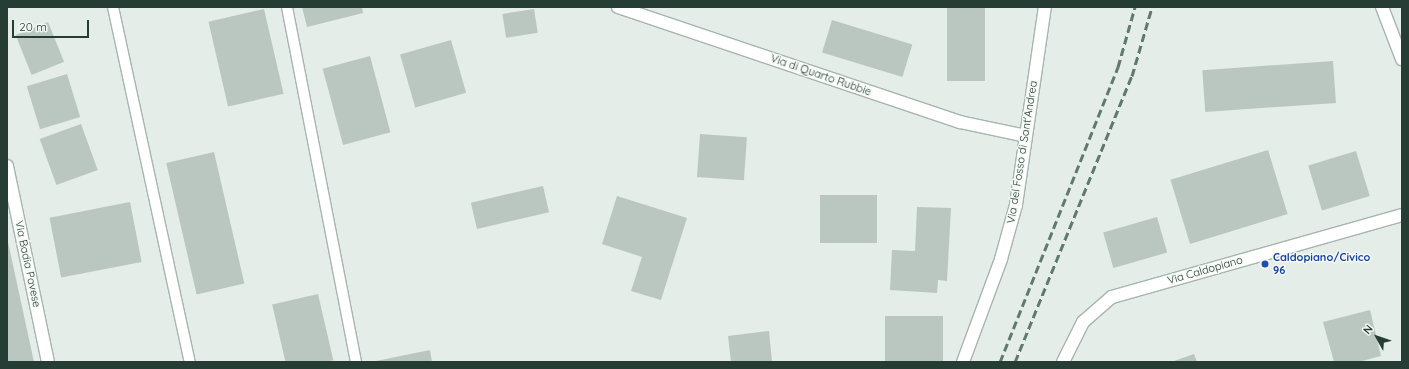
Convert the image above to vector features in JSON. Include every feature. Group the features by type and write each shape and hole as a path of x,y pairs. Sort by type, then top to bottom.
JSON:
{"street":[{"name":"Via di Quarto Rubbie","path":"618,7 971,125 1026,136"},
{"name":"Via del Fosso di Sant'Andrea","path":"963,362 1008,238 1026,136 1045,7"},
{"path":"1382,7 1402,59"},
{"name":"Via Badia Pavese","path":"7,166 48,362"},
{"name":"Via Caldopiano","path":"1063,362 1083,322 1112,297 1402,215"}],"lane":[{"path":"113,7 190,362"},
{"path":"287,7 356,362"}],"building":[{"path":"302,7 362,7 363,13 307,27"},
{"path":"947,7 985,7 985,81 947,81"},
{"path":"264,9 284,94 228,107 208,22"},
{"path":"534,9 538,33 506,38 502,14"},
{"path":"832,20 912,45 902,77 822,53"},
{"path":"48,22 64,62 32,75 16,35"},
{"path":"451,40 466,93 415,107 400,55"},
{"path":"370,56 390,132 343,145 323,69"},
{"path":"1333,61 1336,103 1205,112 1202,70"},
{"path":"67,74 80,117 40,129 27,86"},
{"path":"81,124 98,170 56,185 40,139"},
{"path":"700,134 747,137 744,180 697,177"},
{"path":"1268,150 1288,214 1190,244 1170,180"},
{"path":"1356,151 1370,196 1322,211 1308,166"},
{"path":"214,152 244,284 197,295 166,163"},
{"path":"543,186 549,212 477,229 471,203"},
{"path":"820,195 877,195 877,243 820,243"},
{"path":"617,196 687,218 661,300 631,291 642,257 602,244"},
{"path":"130,202 142,262 61,278 50,218"},
{"path":"917,207 951,208 947,281 938,280 937,293 890,290 892,250 915,251"},
{"path":"1157,217 1167,253 1113,268 1103,232"},
{"path":"8,242 34,362 8,362"},
{"path":"318,294 333,360 326,362 285,362 272,305"},
{"path":"1370,310 1381,356 1358,362 1334,362 1323,322"},
{"path":"885,316 943,316 943,361 885,361"},
{"path":"769,331 772,362 731,362 728,336"},
{"path":"430,350 432,362 376,362 376,361"},
{"path":"1194,354 1197,362 1171,362"}],"railway":[{"path":"1000,362 1118,67 1135,7"},
{"path":"1015,362 1132,76 1152,7"}],"place":[{"name":"Caldopiano/Civico 96","path":"1265,264"}]}
